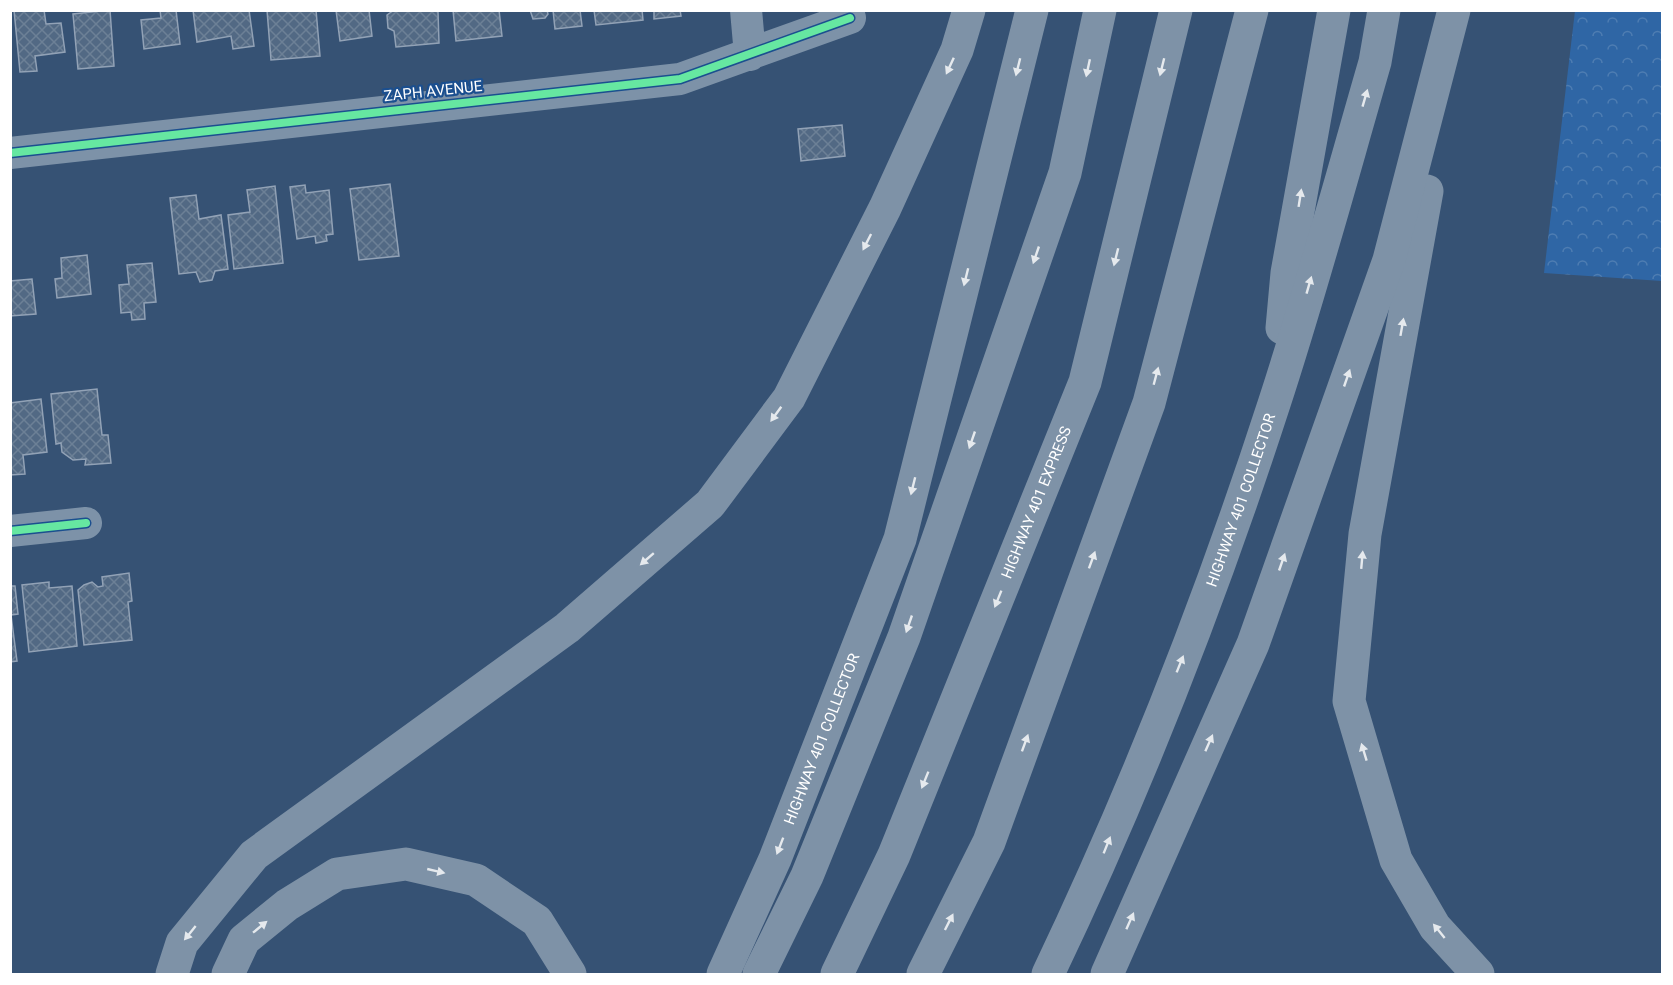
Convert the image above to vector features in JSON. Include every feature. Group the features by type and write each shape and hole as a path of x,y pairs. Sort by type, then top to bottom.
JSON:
{"highway":[{"path":"172,975 182,943 254,855 567,628 710,504 789,398 885,208 957,50 969,10"},
{"name":"HIGHWAY 401 COLLECTOR","path":"723,975 775,859 900,539 1032,10"},
{"path":"759,975 807,876 904,637 1065,172 1100,10"},
{"name":"HIGHWAY 401 EXPRESS","path":"837,975 894,855 1085,382 1176,10"},
{"path":"922,975 989,842 1149,403 1252,10"},
{"path":"1275,402 1287,273 1334,10"},
{"name":"HIGHWAY 401 COLLECTOR","path":"1048,975 1087,893 1216,574 1275,402 1375,63 1384,10"},
{"path":"1107,975 1253,644 1389,260 1454,10"},
{"path":"1460,10 1365,534 1349,701 1396,860 1435,927 1478,975"},
{"path":"228,975 244,939 287,905 337,874 406,864 476,880 537,921 570,975"}],"street":[{"path":"746,10 750,56"},
{"name":"ZAPH AVENUE","path":"10,153 680,79 750,56 850,18"},
{"path":"10,531 86,523"}],"green space":[{"path":"1575,11 1662,11 1662,281 1544,273"}],"building":[{"path":"14,10 44,10 46,24 61,23 65,52 35,56 37,71 20,72"},
{"path":"110,10 114,66 78,69 73,14"},
{"path":"160,10 176,10 180,44 144,49 141,20 161,18"},
{"path":"193,10 249,10 254,46 233,49 231,36 197,42"},
{"path":"267,10 316,10 320,56 271,60"},
{"path":"336,10 369,10 372,36 340,41"},
{"path":"394,10 434,10 438,12 439,43 396,47 394,31 388,28 387,15"},
{"path":"453,10 499,10 502,36 456,41"},
{"path":"530,10 547,10 548,14 545,18 533,19"},
{"path":"553,10 580,10 582,26 555,29"},
{"path":"594,10 642,10 643,20 596,25"},
{"path":"654,10 680,10 681,16 654,19"},
{"path":"842,125 845,156 801,161 798,129"},
{"path":"390,184 399,256 359,260 350,189"},
{"path":"305,185 306,193 329,190 333,234 326,235 327,241 316,243 315,236 297,239 290,187"},
{"path":"275,186 283,263 234,269 228,215 250,212 247,190"},
{"path":"196,195 199,219 221,215 228,269 215,271 212,280 200,282 196,272 179,274 170,198"},
{"path":"87,255 91,294 57,298 55,279 62,278 61,258"},
{"path":"152,263 156,302 144,303 145,319 132,320 131,312 121,313 119,285 129,284 127,265"},
{"path":"32,279 36,314 10,316 10,281"},
{"path":"97,389 102,435 108,435 111,463 85,465 86,459 73,460 62,452 61,443 56,444 51,394"},
{"path":"41,399 47,452 23,455 25,474 10,475 10,403"},
{"path":"129,573 132,601 128,602 132,640 84,645 78,590 92,582 98,587 103,586 102,577"},
{"path":"49,582 49,588 72,586 77,646 29,652 22,585"},
{"path":"10,586 15,586 18,614 11,615 17,661 10,662"}],"cycle path":[{"path":"10,153 680,79 850,18"},
{"path":"10,531 86,523"}]}
